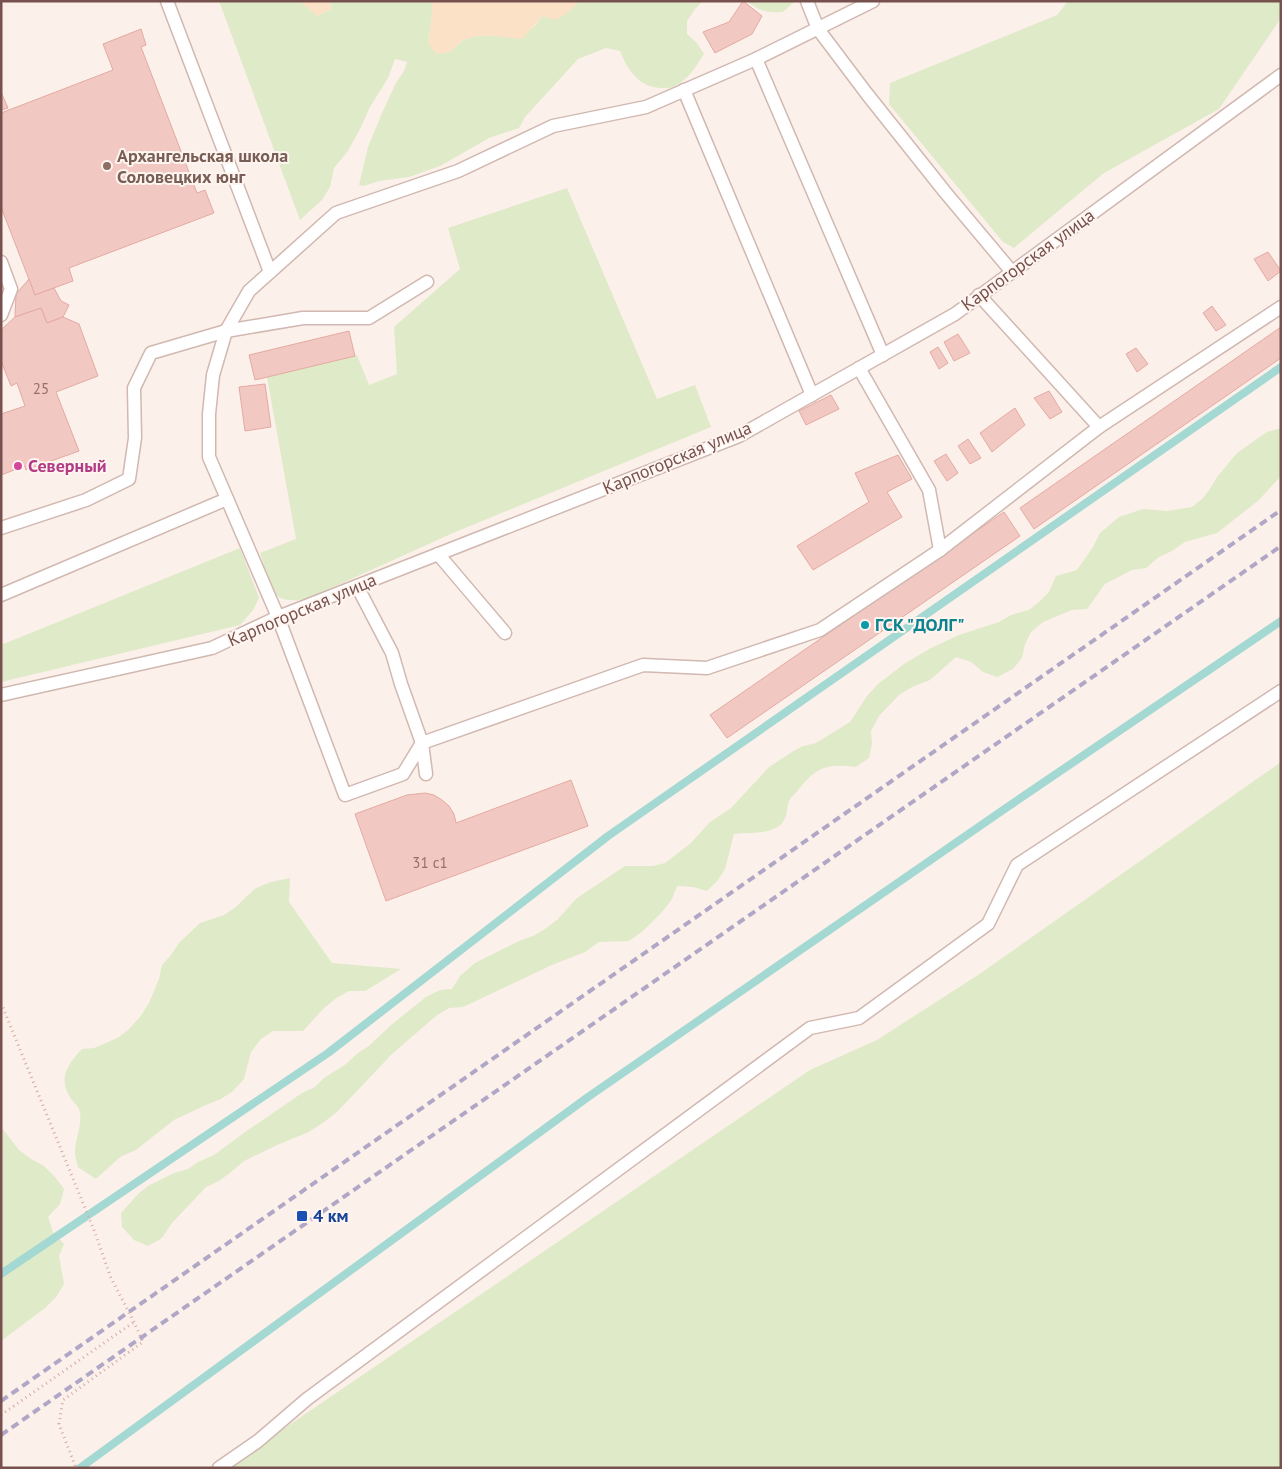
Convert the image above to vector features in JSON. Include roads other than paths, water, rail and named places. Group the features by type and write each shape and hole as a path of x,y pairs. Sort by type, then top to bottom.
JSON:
{"lane":[{"path":"167,1 270,272"},
{"path":"806,1 818,29 867,94 1012,272"},
{"path":"872,1 756,59 646,107 553,126 458,171 336,213 249,291 226,331 213,374 209,414 209,456 278,618 345,796 403,774 422,743 644,665 707,668 820,630 940,550 1099,427 1281,307"},
{"path":"756,59 883,354"},
{"name":"Карпогорская улица","path":"1,695 212,648 278,618 357,586 739,436 955,314 1281,74"},
{"path":"684,90 812,395"},
{"path":"1,262 11,288 1,315"},
{"path":"1,528 86,500 129,479 135,438 134,388 151,353 226,331 303,318 369,318 427,282"},
{"path":"980,295 1099,427"},
{"path":"859,368 930,490 940,550"},
{"path":"1,595 227,499"},
{"path":"438,554 505,633"},
{"path":"357,586 392,653 422,743 426,774"},
{"path":"219,1468 258,1441 307,1399 810,1028 859,1018 988,924 1017,864 1281,691"}],"waterway":[{"path":"1,1274 328,1053 608,836 1281,367"},
{"path":"80,1468 588,1097 1006,808 1281,621"}],"railway":[{"path":"1,1401 1281,510"},
{"path":"1,1435 1281,546"}],"place":[{"name":"Архангельская школа Соловецких юнг","path":"107,166"},
{"name":"Северный","path":"18,466"},
{"name":"ГСК \"ДОЛГ\"","path":"865,625"},
{"name":"4 км","path":"302,1216"}]}
